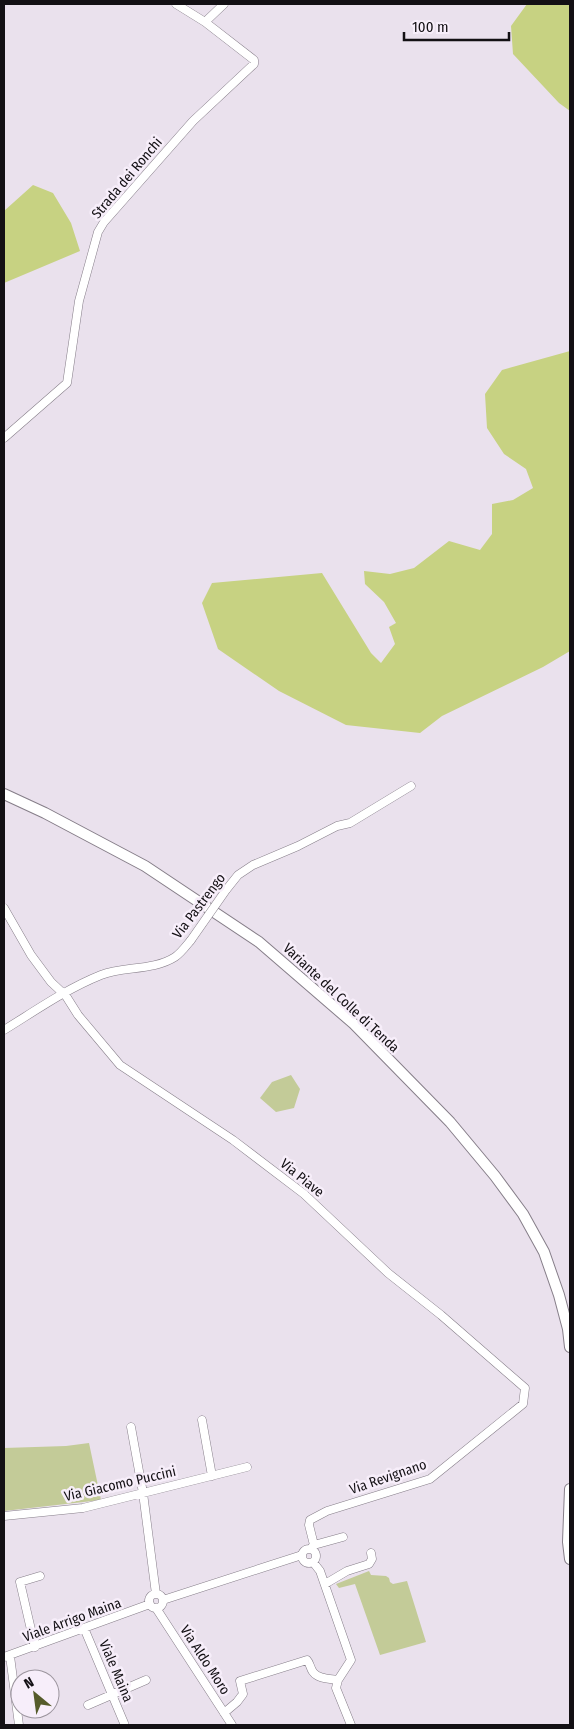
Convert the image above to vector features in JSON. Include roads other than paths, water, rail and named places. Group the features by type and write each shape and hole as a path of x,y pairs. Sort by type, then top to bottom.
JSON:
{"main road":[{"name":"Variante del Colle di Tenda","path":"4,794 45,813 145,866 259,942 354,1024 450,1122 495,1176 523,1214 544,1252 559,1296 568,1329 570,1347"},
{"path":"570,1489 568,1542 570,1559"}],"street":[{"name":"Strada dei Ronchi","path":"4,438 67,383 79,301 98,232 104,222 193,121 254,64 254,60 205,22 176,4"},
{"path":"205,22 224,4"},
{"name":"Via Pastrengo","path":"4,1030 63,994 103,974 156,965 176,956 191,940 238,875 253,865 298,846 337,826 350,823 411,786"},
{"name":"Via Piave","path":"4,908 31,955 51,982 66,996 82,1021 120,1065 233,1140 304,1194 388,1273 441,1315 525,1388"},
{"name":"Via Revignano","path":"313,1562 316,1557 312,1547 310,1520 328,1511 430,1479 490,1433 523,1404 525,1388"},
{"path":"202,1420 212,1476"},
{"path":"131,1427 143,1493 156,1594"},
{"name":"Via Giacomo Puccini","path":"4,1516 83,1508 247,1468"},
{"path":"163,1600 302,1555 312,1547 343,1537"},
{"path":"325,1584 347,1571 369,1564 372,1559 371,1553"},
{"name":"Via Revignano","path":"302,1555 308,1563 313,1562"},
{"name":"Via Revignano","path":"313,1562 320,1571 351,1660 338,1680"},
{"path":"35,1647 20,1582 40,1576"},
{"path":"156,1594 160,1595 163,1600"},
{"path":"156,1594 150,1597 153,1606 162,1605 163,1600"},
{"name":"Viale Arrigo Maina","path":"7,1657 84,1628 153,1606"},
{"name":"Via Aldo Moro","path":"153,1606 232,1725"},
{"name":"Viale Maina","path":"84,1628 124,1723"},
{"path":"7,1657 20,1725"},
{"path":"224,1713 243,1694 240,1681 307,1660 310,1662 313,1672 321,1678 338,1680 336,1688 351,1725"},
{"path":"88,1704 146,1680"}]}
